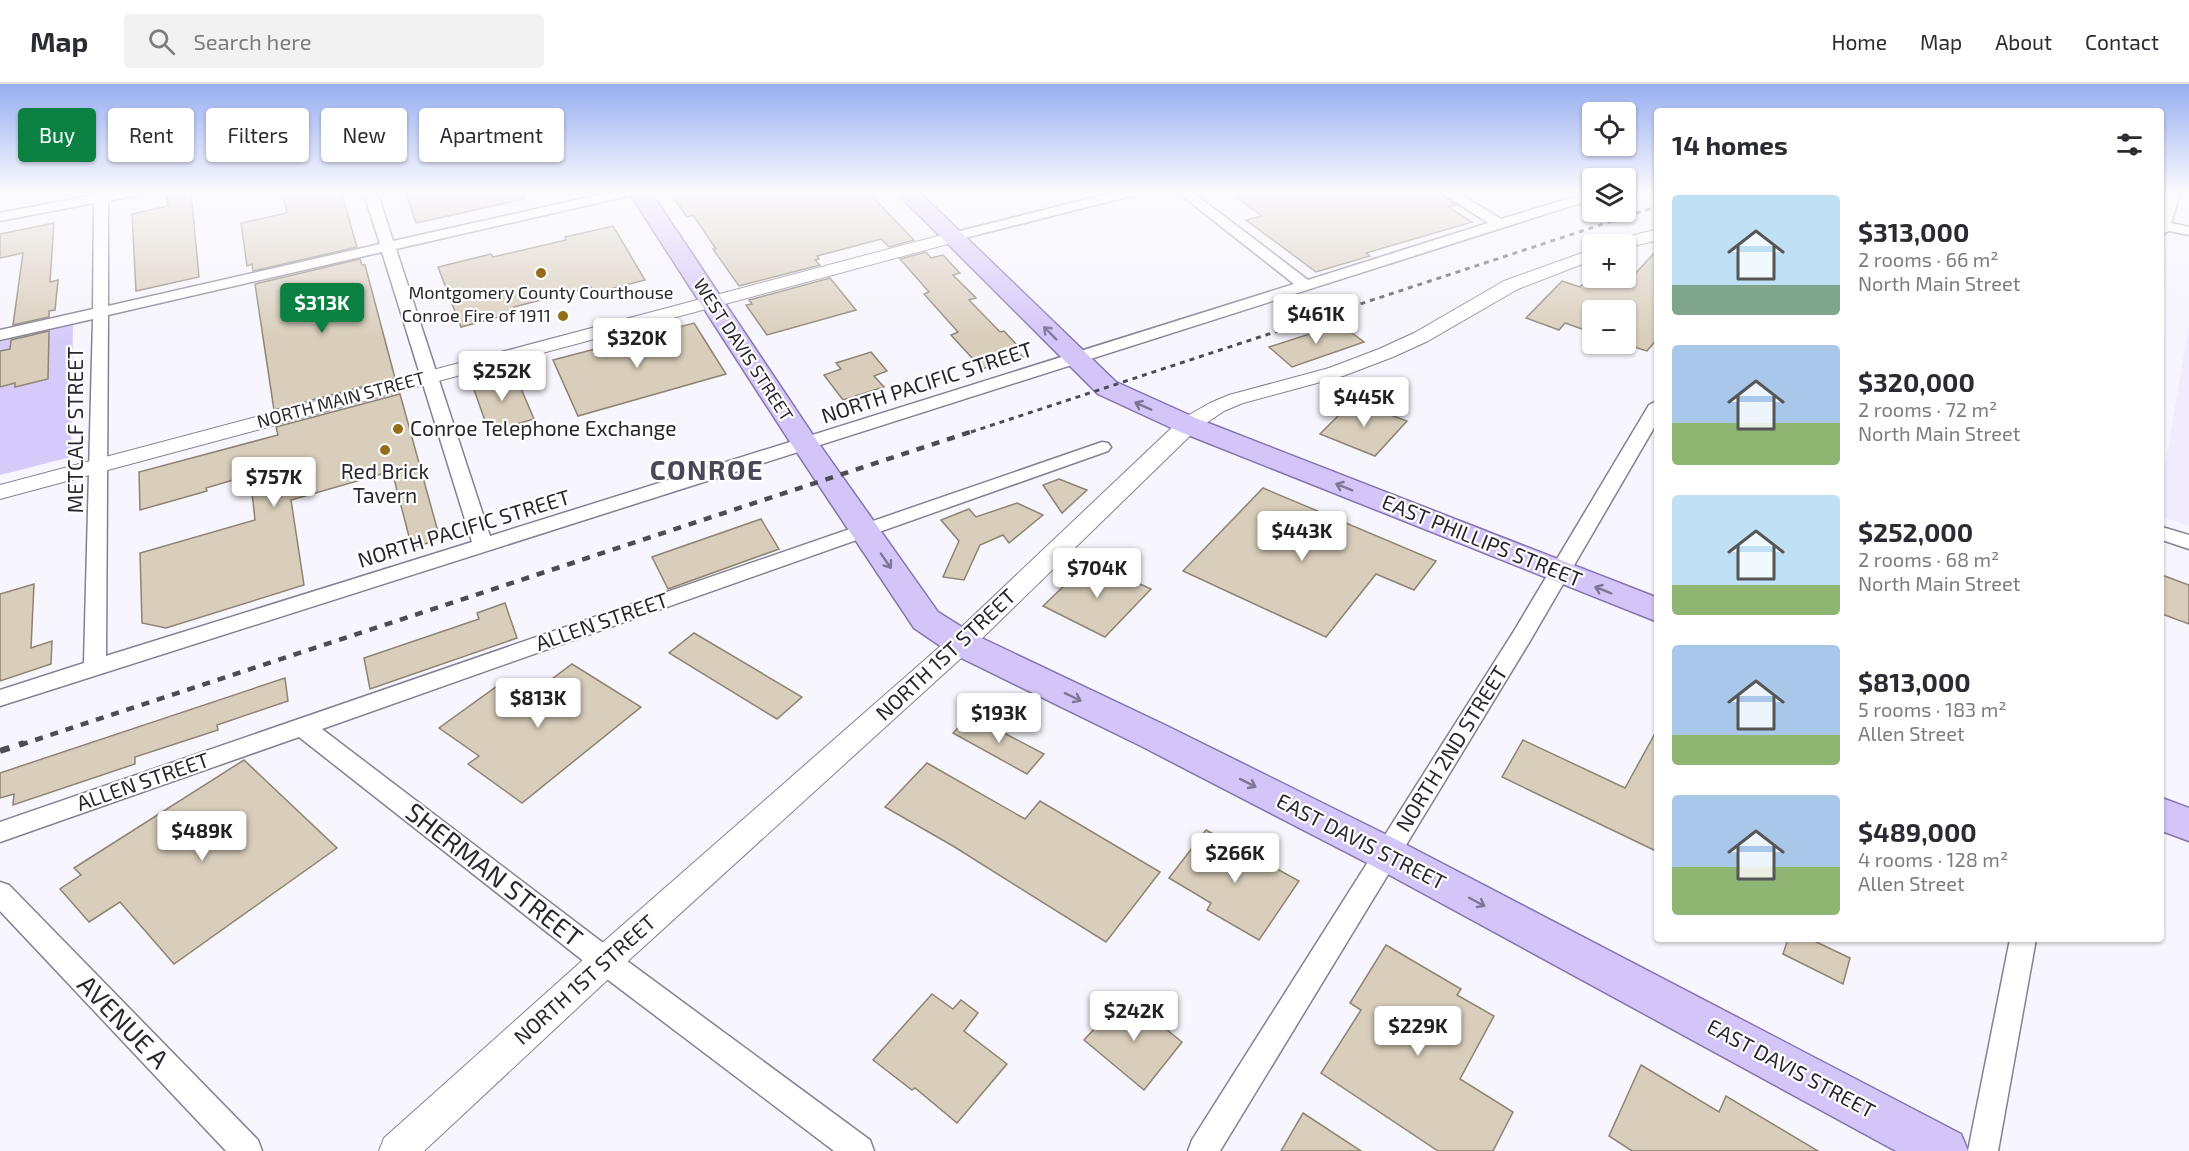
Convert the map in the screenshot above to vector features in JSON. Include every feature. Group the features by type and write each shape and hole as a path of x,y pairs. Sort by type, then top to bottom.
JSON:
{"main road":[{"name":"WEST DAVIS STREET","path":"672,241 829,479"},
{"name":"EAST PHILLIPS STREET","path":"957,241 1107,388 1188,425 1654,609"},
{"name":"EAST DAVIS STREET","path":"829,479 927,620 961,643 1154,736 1387,854 1944,1151"},
{"path":"2164,815 2189,825"}],"street":[{"name":"METCALF STREET","path":"95,669 100,465 100,241"},
{"path":"386,241 484,547"},
{"path":"0,335 411,241"},
{"name":"NORTH MAIN STREET","path":"0,492 939,241"},
{"path":"1248,241 1305,285"},
{"name":"NORTH PACIFIC STREET","path":"0,698 484,547 1446,241"},
{"name":"NORTH 1ST STREET","path":"397,1151 605,961 961,643 1188,425 1217,407 1236,399 1336,372 1386,353 1421,337 1511,285 1582,258"},
{"name":"NORTH 2ND STREET","path":"1203,1151 1560,572 1654,412"},
{"name":"ALLEN STREET","path":"0,832 1102,447"},
{"path":"2164,534 2189,542"},
{"name":"SHERMAN STREET","path":"302,726 605,961 859,1151"},
{"name":"AVENUE A","path":"0,893 247,1151"},
{"path":"1983,1151 2022,942"}],"shaded area":[{"path":"73,325 71,457 0,475 0,342"},
{"path":"2189,325 2189,526 2164,518 2164,472"}],"building":[{"path":"0,241 53,241 50,282 58,280 55,310 49,311 49,317 13,325 23,253 0,258"},
{"path":"133,241 196,241 199,277 136,291"},
{"path":"243,241 355,241 357,247 253,271 252,264 247,266"},
{"name":"Montgomery County Courthouse","path":"563,241 622,241 645,280 594,293 591,287 514,307 517,312 461,327 438,267 491,254 493,257"},
{"path":"710,241 874,241 817,256 819,259 815,260 820,265 739,286 713,249 716,249"},
{"path":"883,241 911,241 889,247"},
{"path":"1274,241 1408,241 1366,253 1370,256 1316,272"},
{"path":"926,252 931,258 943,255 960,273 953,275 976,298 969,300 1000,332 1004,331 1018,346 1014,347 1023,357 982,369 951,335 958,332 924,294 929,292 900,259"},
{"path":"1654,253 1654,343 1647,351 1636,348 1636,300 1582,300 1582,329 1565,323 1559,330 1526,318 1562,281 1580,287 1582,285 1582,288 1636,288 1636,273"},
{"path":"360,259 362,265 365,265 395,378 274,410 255,284"},
{"path":"830,278 856,310 767,335 746,305 752,304 749,300"},
{"path":"694,323 726,374 578,416 553,360"},
{"path":"1340,324 1364,342 1292,367 1269,347"},
{"path":"49,331 48,379 15,387 15,383 0,387 0,351 10,349 11,340"},
{"path":"871,352 887,371 874,376 884,387 843,400 824,375 841,369 836,363"},
{"path":"514,372 534,419 489,432 472,384"},
{"path":"400,394 440,539 412,548 392,471 291,500 304,585 166,628 142,623 140,553 255,520 250,475 206,488 207,491 140,510 139,472 278,435 276,427"},
{"path":"1353,401 1407,421 1375,456 1320,434"},
{"path":"1059,479 1087,490 1062,513 1043,485"},
{"path":"1263,488 1436,561 1414,590 1376,574 1326,637 1183,571"},
{"path":"1017,503 1043,515 1009,543 1003,535 980,545 964,580 943,577 959,541 941,520 969,509 976,517"},
{"path":"761,519 779,549 668,589 652,557"},
{"path":"1090,561 1151,589 1105,637 1043,606"},
{"path":"2164,576 2189,585 2189,624 2164,615"},
{"path":"34,584 31,648 52,641 51,664 0,681 0,594"},
{"path":"505,603 517,638 370,689 364,658 479,619 477,613"},
{"path":"694,633 802,697 777,719 669,653"},
{"path":"572,664 641,707 522,803 468,764 479,756 439,728 500,684 524,700"},
{"path":"285,678 288,701 217,725 218,730 135,757 135,764 13,805 14,794 0,798 0,773"},
{"path":"970,715 1044,754 1027,774 953,733"},
{"path":"1654,735 1654,850 1502,777 1523,740 1625,788"},
{"path":"244,760 337,848 174,964 120,902 89,922 60,889 81,875 74,868"},
{"path":"927,763 1025,819 1040,801 1160,872 1106,942 953,846 885,807"},
{"path":"1206,830 1299,881 1259,940 1207,910 1211,903 1169,878"},
{"path":"1787,942 1816,942 1850,958 1843,984 1783,954"},
{"path":"1386,945 1461,989 1457,995 1494,1016 1460,1079 1513,1112 1493,1151 1438,1151 1321,1073 1361,1010 1350,1003"},
{"path":"932,994 953,1009 961,1000 978,1013 964,1031 1007,1064 957,1123 915,1088 912,1090 873,1060"},
{"path":"1125,996 1182,1042 1144,1090 1084,1040"},
{"path":"1641,1065 1719,1112 1726,1096 1818,1151 1632,1151 1609,1136"},
{"path":"1303,1113 1361,1151 1281,1151"}],"railway":[{"path":"971,432 1552,241"},
{"path":"20,745 976,430"},
{"path":"0,751 24,743"}],"place":[{"name":"Montgomery County Courthouse","path":"541,273"},
{"name":"Conroe Fire of 1911","path":"563,316"},
{"name":"Conroe Telephone Exchange","path":"398,429"},
{"name":"Red Brick Tavern","path":"385,450"}],"district":[{"name":"CONROE","path":"707,471"}]}
